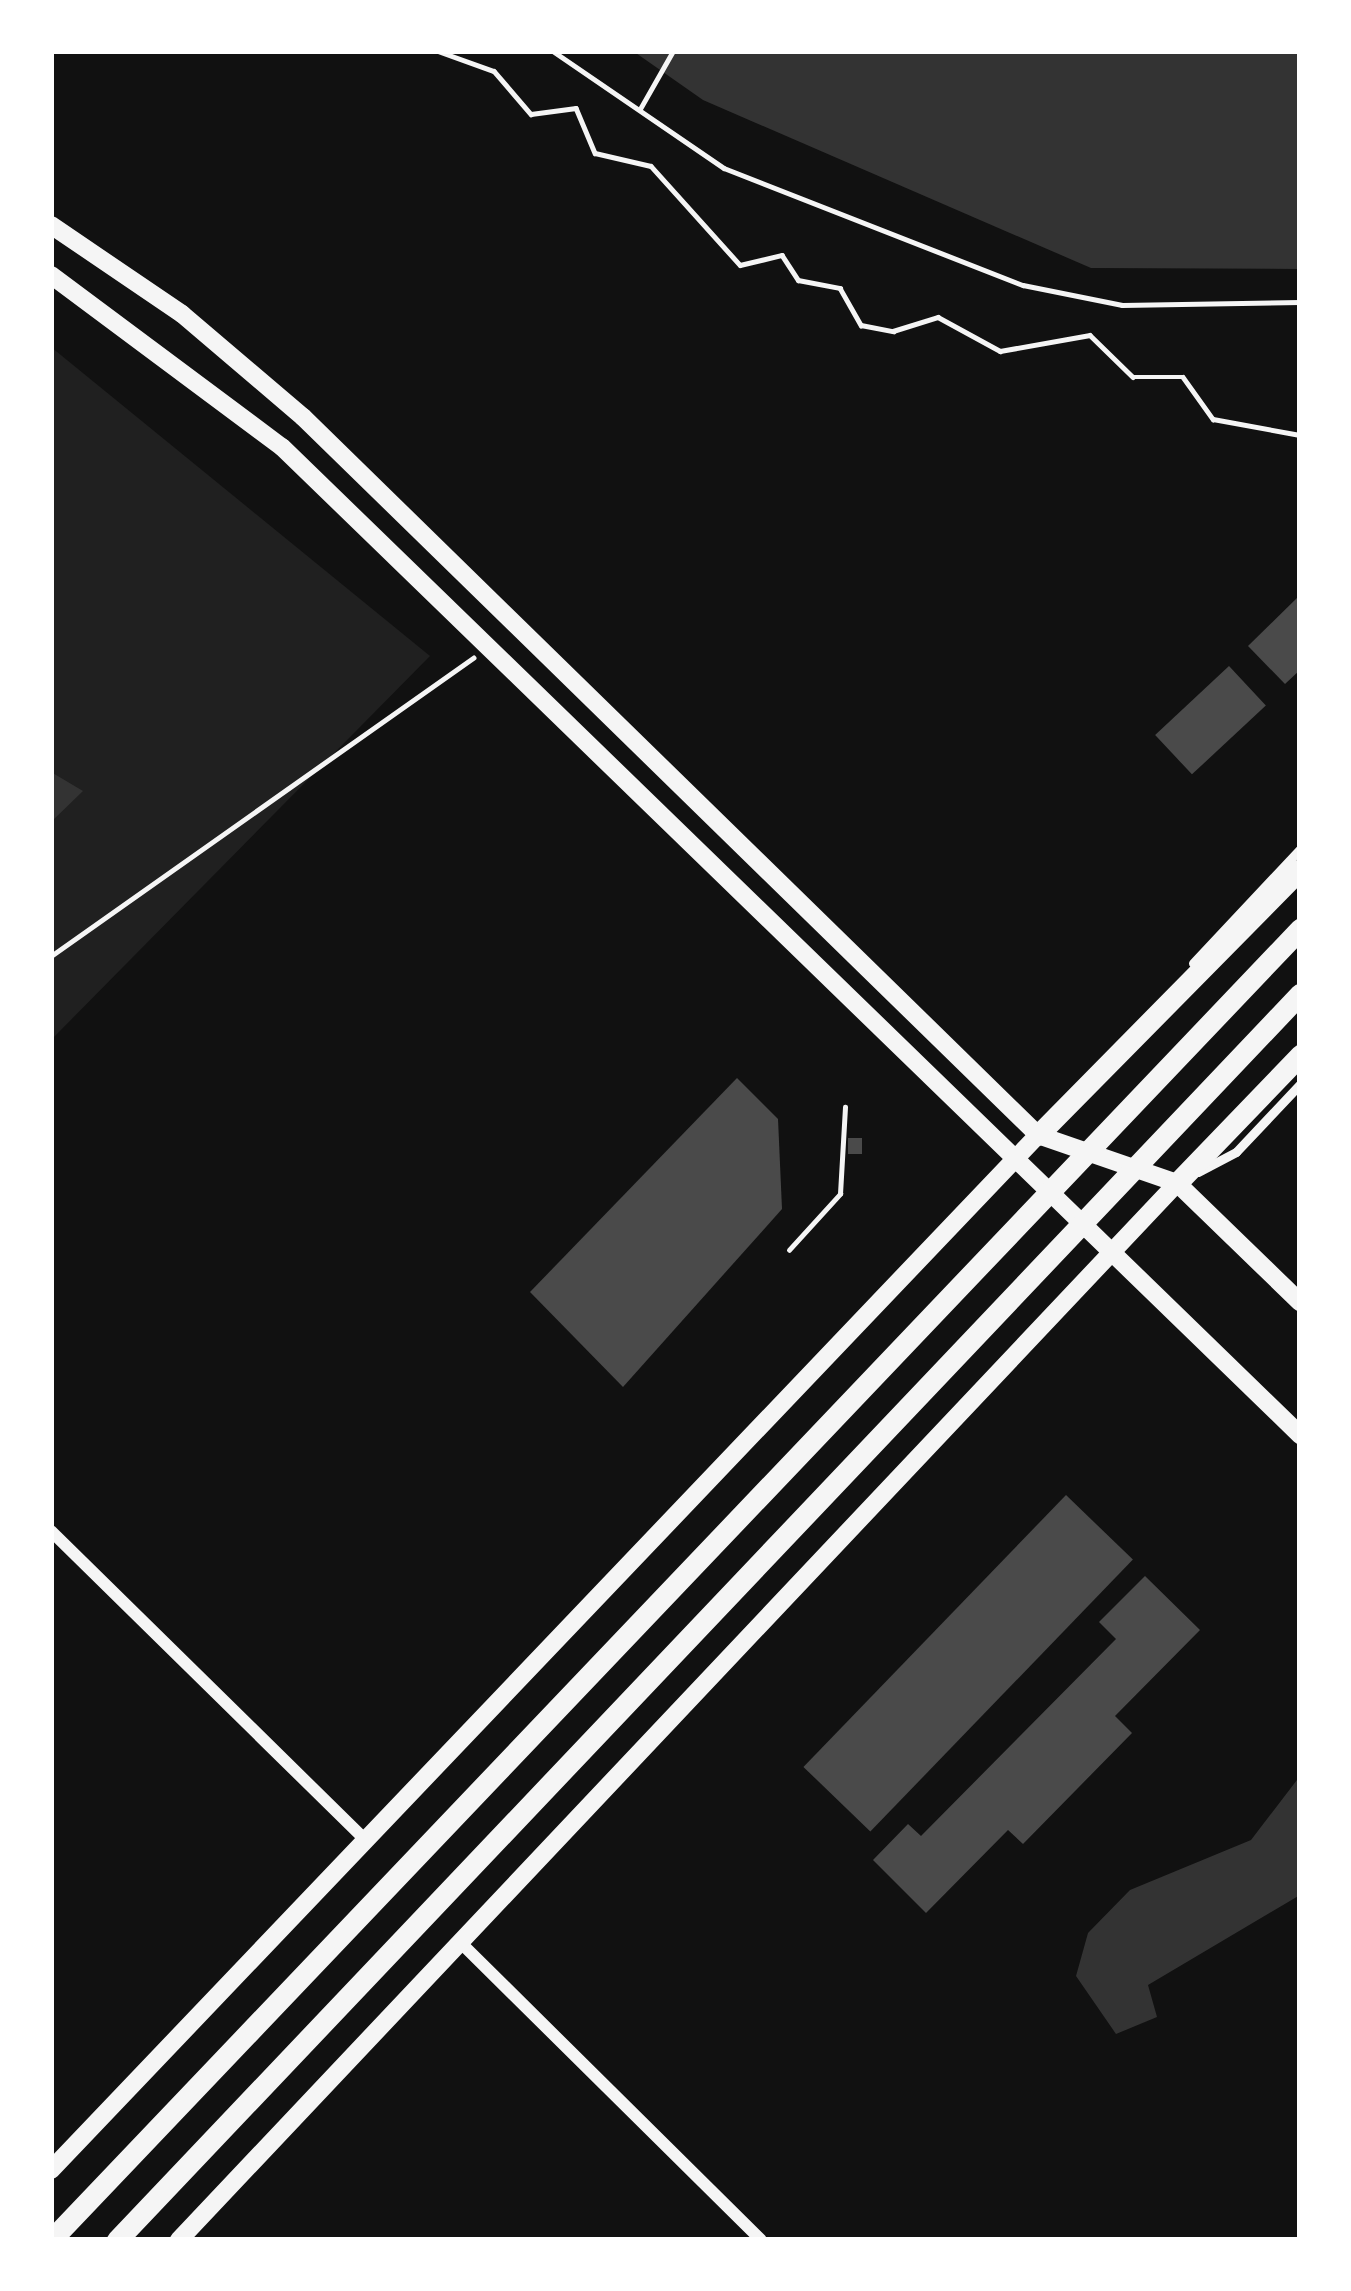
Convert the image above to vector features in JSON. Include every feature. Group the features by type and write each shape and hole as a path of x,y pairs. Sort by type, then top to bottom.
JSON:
{"main road":[{"path":"51,225 182,314 303,417 1038,1135 1177,1183 1300,1302"},
{"path":"51,275 254,423 1300,1435"},
{"path":"51,2170 1038,1135 1300,869"},
{"path":"51,2240 1300,929"},
{"path":"117,2240 1300,994"},
{"path":"179,2240 463,1945 1300,1054"}],"street":[{"path":"1038,1135 1300,849"},
{"path":"1177,1183 1236,1152 1300,1084"},
{"path":"51,1531 367,1841"},
{"path":"463,1945 761,2240"}],"path":[{"path":"438,51 494,71 531,114 576,108 595,153 651,166 740,265 782,255 798,280 840,288 861,325 893,332 938,316 1000,351 1090,335 1133,377 1183,377 1213,419 1257,419 1300,435"},
{"path":"553,51 724,168 1023,285 1123,304 1300,302"},
{"path":"640,110 673,51"},
{"path":"51,956 488,647"},
{"path":"789,1250 840,1194 845,1106"}],"shaded area":[{"path":"633,51 1300,51 1300,269 1091,268 703,100"},
{"path":"51,347 430,656 51,1040"},
{"path":"51,772 83,791 51,822"},
{"path":"1300,1776 1300,1895 1148,1985 1157,2017 1116,2034 1076,1976 1088,1933 1130,1890 1251,1840"}],"building":[{"path":"1300,595 1300,670 1285,684 1248,646"},
{"path":"1229,666 1266,705 1192,774 1155,735"},
{"path":"737,1078 778,1119 782,1209 623,1387 530,1292"},
{"path":"848,1138 862,1138 862,1154 848,1154"},
{"path":"1066,1495 1133,1560 870,1832 803,1767"},
{"path":"1145,1576 1200,1630 1115,1716 1132,1733 1023,1844 1008,1830 926,1913 873,1860 908,1824 921,1836 1116,1639 1099,1622"}]}
